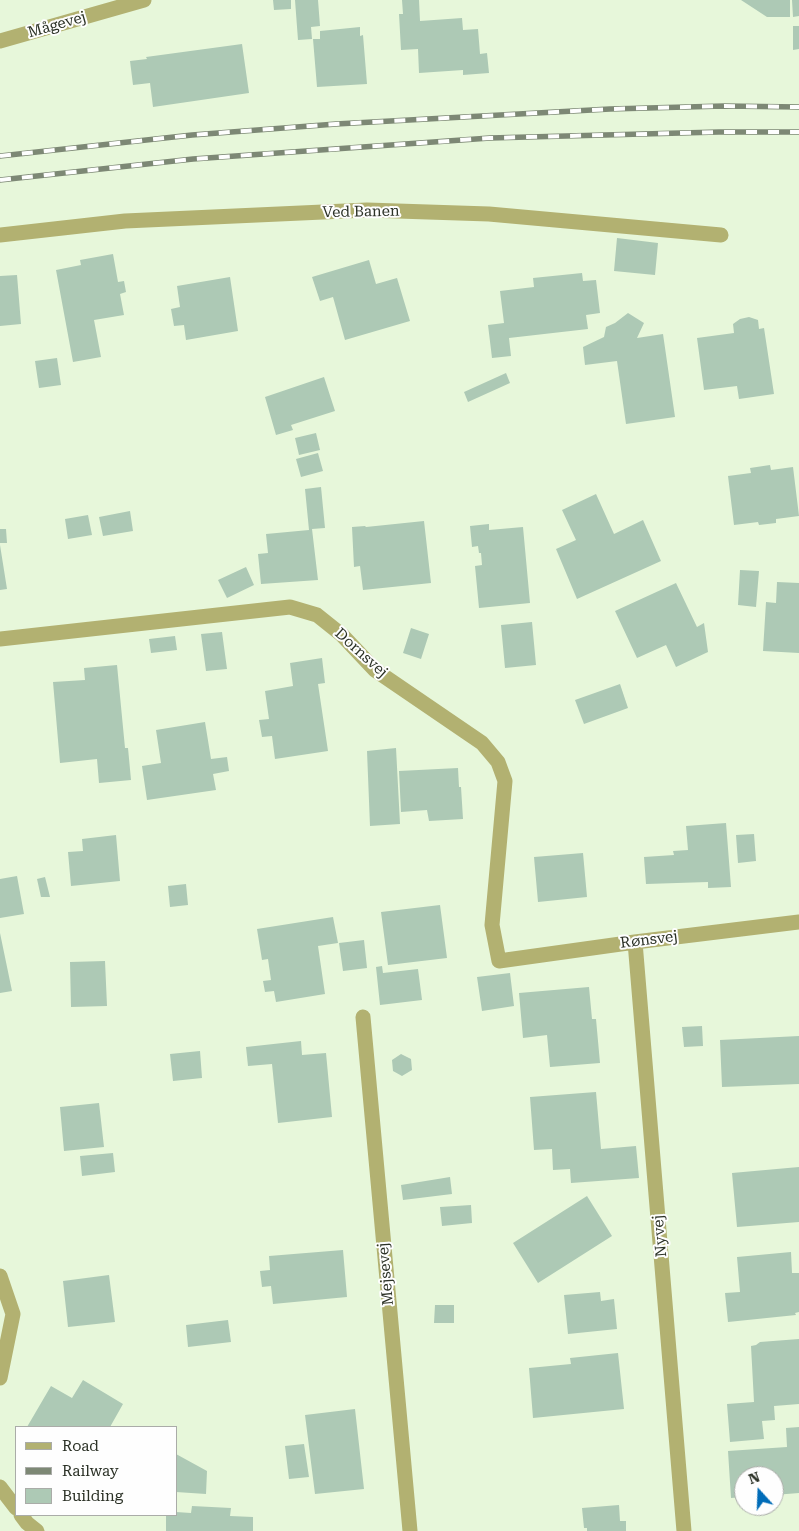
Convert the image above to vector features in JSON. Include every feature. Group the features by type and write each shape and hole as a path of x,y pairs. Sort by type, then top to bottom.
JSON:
{"street":[{"name":"Mågevej","path":"0,41 144,0"},
{"name":"Ved Banen","path":"0,235 124,221 367,210 489,214 721,235"},
{"name":"Dornsvej","path":"0,638 290,607 317,615 342,635 376,670 482,743 498,762 505,781 492,925 499,961"},
{"name":"Rønsvej","path":"499,961 799,922"},
{"name":"Nyvej","path":"635,942 684,1531"},
{"name":"Mejsevej","path":"363,1017 410,1531"},
{"path":"0,1276 13,1314 0,1378"},
{"path":"0,1487 15,1507"},
{"path":"22,1516 37,1531"}],"building":[{"path":"273,0 291,0 291,9 274,10"},
{"path":"295,0 318,0 320,26 311,27 312,39 298,40"},
{"path":"402,0 419,0 420,21 462,18 463,30 478,29 480,54 487,53 489,73 463,75 463,70 419,73 418,49 401,50 399,14 403,14"},
{"path":"741,0 790,0 790,17 767,17"},
{"path":"792,0 799,0 799,16 793,17"},
{"path":"793,26 799,26 799,49 793,50"},
{"path":"360,27 360,36 363,35 367,84 317,87 313,39 320,39 320,31"},
{"path":"242,44 249,93 153,107 150,83 133,85 130,61 147,59 146,57"},
{"path":"617,238 658,243 655,275 614,271"},
{"path":"113,254 118,282 124,281 126,292 120,294 124,315 94,320 101,357 73,362 56,270 81,265 80,260"},
{"path":"369,260 376,284 397,278 410,321 345,340 333,297 320,301 312,277"},
{"path":"582,273 583,281 596,280 600,313 586,315 588,329 509,338 511,356 492,358 488,325 504,323 500,291 534,287 533,278"},
{"path":"17,275 21,324 0,326 0,276"},
{"path":"230,277 238,331 186,340 184,325 174,326 171,309 180,307 177,286"},
{"path":"628,313 644,323 637,338 663,334 675,417 626,424 617,361 585,365 583,347 604,337 606,327"},
{"path":"749,317 758,320 759,329 764,328 774,394 739,399 737,386 704,390 697,338 734,333 733,324 740,319"},
{"path":"57,358 61,385 39,388 35,361"},
{"path":"506,373 510,383 468,402 464,392"},
{"path":"324,377 335,411 291,425 293,430 276,435 265,397"},
{"path":"316,433 320,450 299,455 295,438"},
{"path":"318,453 323,471 301,477 296,459"},
{"path":"770,465 771,470 793,467 799,516 776,519 776,523 759,525 758,522 734,525 728,476 751,473 750,468"},
{"path":"321,487 325,528 312,529 318,580 261,584 258,554 268,553 266,534 309,530 305,489"},
{"path":"596,494 614,534 643,520 661,561 577,599 556,549 576,540 562,510"},
{"path":"130,511 133,531 103,536 99,517"},
{"path":"88,515 92,535 68,539 65,519"},
{"path":"424,521 431,583 363,590 360,566 354,567 352,527"},
{"path":"489,524 489,530 523,527 530,603 479,608 475,566 482,565 481,553 479,553 478,546 472,547 470,526"},
{"path":"0,529 6,529 7,543 0,543"},
{"path":"0,545 7,589 0,590"},
{"path":"246,567 254,585 227,598 218,580"},
{"path":"740,570 759,571 756,607 738,605"},
{"path":"777,582 799,583 799,653 763,651 766,602 776,603"},
{"path":"676,583 697,627 704,623 708,652 676,667 666,645 637,658 615,611"},
{"path":"532,622 536,665 505,668 501,625"},
{"path":"411,628 429,634 421,659 403,653"},
{"path":"222,632 227,669 206,671 201,634"},
{"path":"175,636 177,650 151,653 149,639"},
{"path":"322,658 325,683 318,684 328,751 275,759 272,736 262,737 259,720 269,719 265,691 293,686 290,663"},
{"path":"117,665 125,748 128,748 131,780 99,783 97,759 60,763 53,682 85,680 84,668"},
{"path":"620,684 628,708 584,724 575,700"},
{"path":"205,722 211,759 227,757 229,771 213,774 216,790 147,800 142,766 161,763 156,730"},
{"path":"396,748 400,824 370,826 367,751"},
{"path":"458,768 463,819 429,821 427,810 401,812 399,771"},
{"path":"726,823 731,887 708,888 708,882 646,884 644,857 674,855 673,851 688,850 686,826"},
{"path":"754,834 756,861 738,863 736,835"},
{"path":"116,835 120,881 71,886 68,852 83,851 82,839"},
{"path":"583,853 587,897 538,902 534,857"},
{"path":"17,876 24,914 0,918 0,879"},
{"path":"45,877 50,897 41,897 37,879"},
{"path":"186,884 188,905 170,907 168,886"},
{"path":"440,905 447,958 388,965 381,912"},
{"path":"333,917 338,943 318,946 325,994 276,1002 274,991 265,992 263,981 271,980 268,959 262,960 257,929"},
{"path":"0,933 12,991 0,993"},
{"path":"364,940 367,968 343,971 339,943"},
{"path":"105,961 107,1006 71,1007 70,962"},
{"path":"382,966 383,973 418,969 422,1000 380,1005 376,967"},
{"path":"510,973 514,1006 482,1011 477,977"},
{"path":"589,987 592,1019 596,1019 600,1063 550,1067 547,1035 523,1038 519,993"},
{"path":"702,1026 703,1046 684,1047 682,1027"},
{"path":"799,1036 799,1084 722,1087 720,1040"},
{"path":"301,1041 302,1055 326,1053 332,1117 278,1123 272,1064 248,1066 246,1047"},
{"path":"200,1051 202,1078 173,1081 170,1054"},
{"path":"401,1054 411,1059 412,1070 402,1076 393,1071 392,1060"},
{"path":"596,1092 601,1149 636,1146 639,1178 571,1183 570,1169 553,1170 552,1149 534,1150 530,1097"},
{"path":"99,1103 104,1147 64,1151 60,1107"},
{"path":"113,1153 115,1172 82,1176 80,1156"},
{"path":"799,1167 799,1222 737,1227 732,1173"},
{"path":"450,1177 452,1194 403,1200 401,1185"},
{"path":"587,1196 612,1236 538,1283 513,1243"},
{"path":"471,1205 472,1223 442,1226 440,1207"},
{"path":"343,1250 347,1297 273,1304 271,1286 262,1287 260,1271 270,1270 269,1256"},
{"path":"791,1252 792,1273 799,1273 799,1312 795,1313 796,1315 728,1322 725,1293 740,1292 737,1257"},
{"path":"109,1275 115,1322 68,1327 63,1281"},
{"path":"600,1292 601,1301 614,1299 617,1329 568,1334 564,1295"},
{"path":"435,1305 454,1305 454,1323 434,1323"},
{"path":"228,1320 231,1342 188,1347 186,1325"},
{"path":"799,1339 799,1404 774,1406 775,1420 762,1421 764,1439 730,1442 727,1404 754,1402 751,1346 760,1342"},
{"path":"618,1353 624,1409 533,1418 529,1368 571,1364 570,1358"},
{"path":"83,1380 123,1404 111,1426 28,1426 51,1386 72,1398"},
{"path":"355,1409 364,1489 315,1494 305,1415"},
{"path":"799,1427 799,1493 784,1494 784,1466 734,1466 734,1498 731,1498 728,1451 787,1447 786,1428"},
{"path":"304,1444 309,1477 289,1479 285,1446"},
{"path":"178,1455 207,1471 206,1494 178,1492"},
{"path":"619,1505 620,1521 626,1521 626,1531 587,1531 587,1528 584,1528 582,1508"},
{"path":"192,1506 231,1508 230,1516 253,1517 253,1531 166,1531 166,1516 178,1516 178,1512 191,1513"}],"railway":[{"path":"0,156 192,135 336,124 610,109 724,106 799,107"},
{"path":"0,180 193,159 490,138 719,132 799,132"}]}
